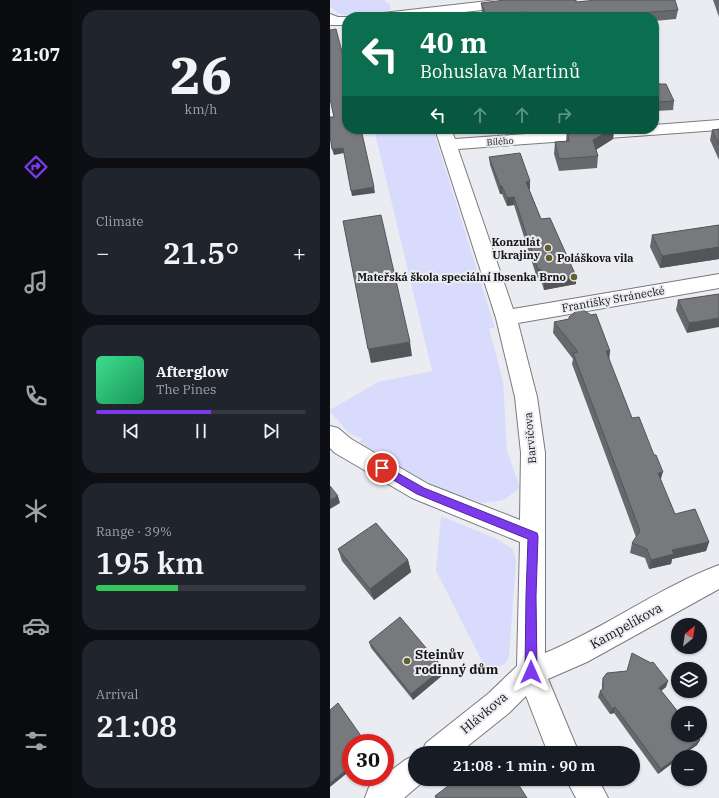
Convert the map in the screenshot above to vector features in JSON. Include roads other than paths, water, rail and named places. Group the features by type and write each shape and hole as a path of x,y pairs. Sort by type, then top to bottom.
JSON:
{"street":[{"path":"404,11 534,0"},
{"path":"330,18 334,22 342,21"},
{"name":"Bílého","path":"659,128 719,125"},
{"name":"Bílého","path":"445,137 514,134"},
{"name":"Barvičova","path":"445,137 506,318 526,397 531,436 533,536 531,672 560,746"},
{"name":"Františky Stránecké","path":"506,318 719,281"},
{"path":"330,435 343,446 420,491 533,536"},
{"name":"Kampelíkova","path":"531,672 578,653 702,584 719,577"},
{"name":"Hlávkova","path":"445,746 499,703 531,672"},
{"path":"380,798 408,776"},
{"path":"585,786 593,798"}],"place":[{"name":"Konzulát Ukrajiny","path":"548,248"},
{"name":"Poláškova vila","path":"549,258"},
{"name":"Mateřská škola speciální Ibsenka Brno","path":"574,277"},
{"name":"Steinův rodinný dům","path":"407,661"}]}
